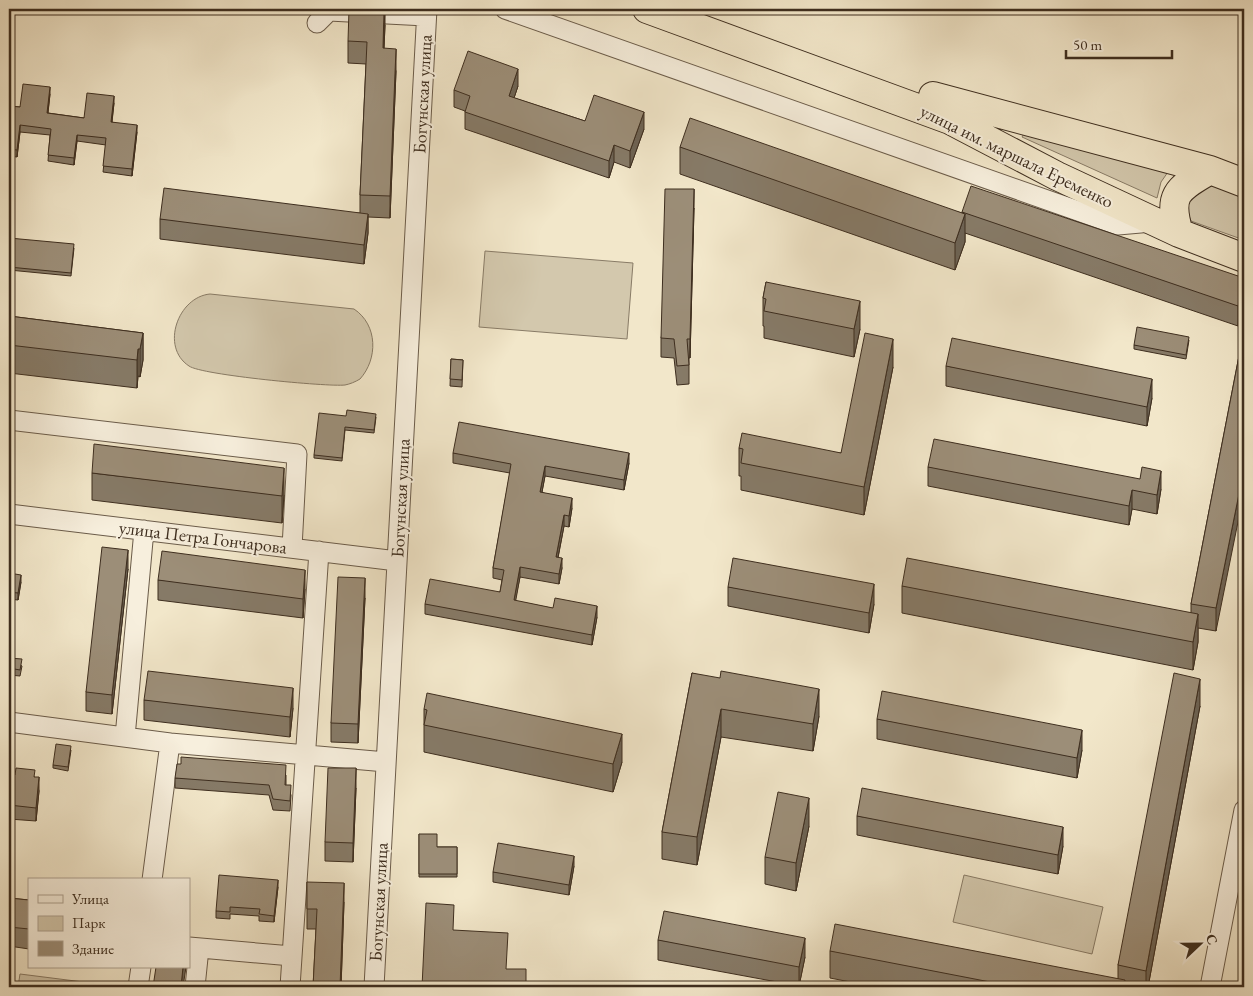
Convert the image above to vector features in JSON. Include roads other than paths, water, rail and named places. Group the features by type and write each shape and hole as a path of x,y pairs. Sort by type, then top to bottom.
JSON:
{"highway":[{"name":"улица им. маршала Еременко","path":"647,9 950,120 1057,176 1167,227 1244,258"},
{"name":"улица им. маршала Еременко","path":"688,9 950,103 1210,170 1244,183"},
{"path":"1167,227 1173,214 1175,198 1185,185 1210,170"}],"street":[{"path":"505,9 1118,225 1167,227"},
{"path":"317,24 330,11 427,12"},
{"name":"Богунская улица","path":"374,987 427,12"},
{"path":"9,420 297,454 292,548"},
{"name":"улица Петра Гончарова","path":"9,514 397,561"},
{"path":"125,737 144,530"},
{"path":"290,987 319,551"},
{"path":"9,722 170,743 386,762"},
{"path":"152,878 170,743"},
{"path":"1210,987 1244,810"},
{"path":"195,987 194,948 292,956"},
{"path":"138,987 141,968"}]}
